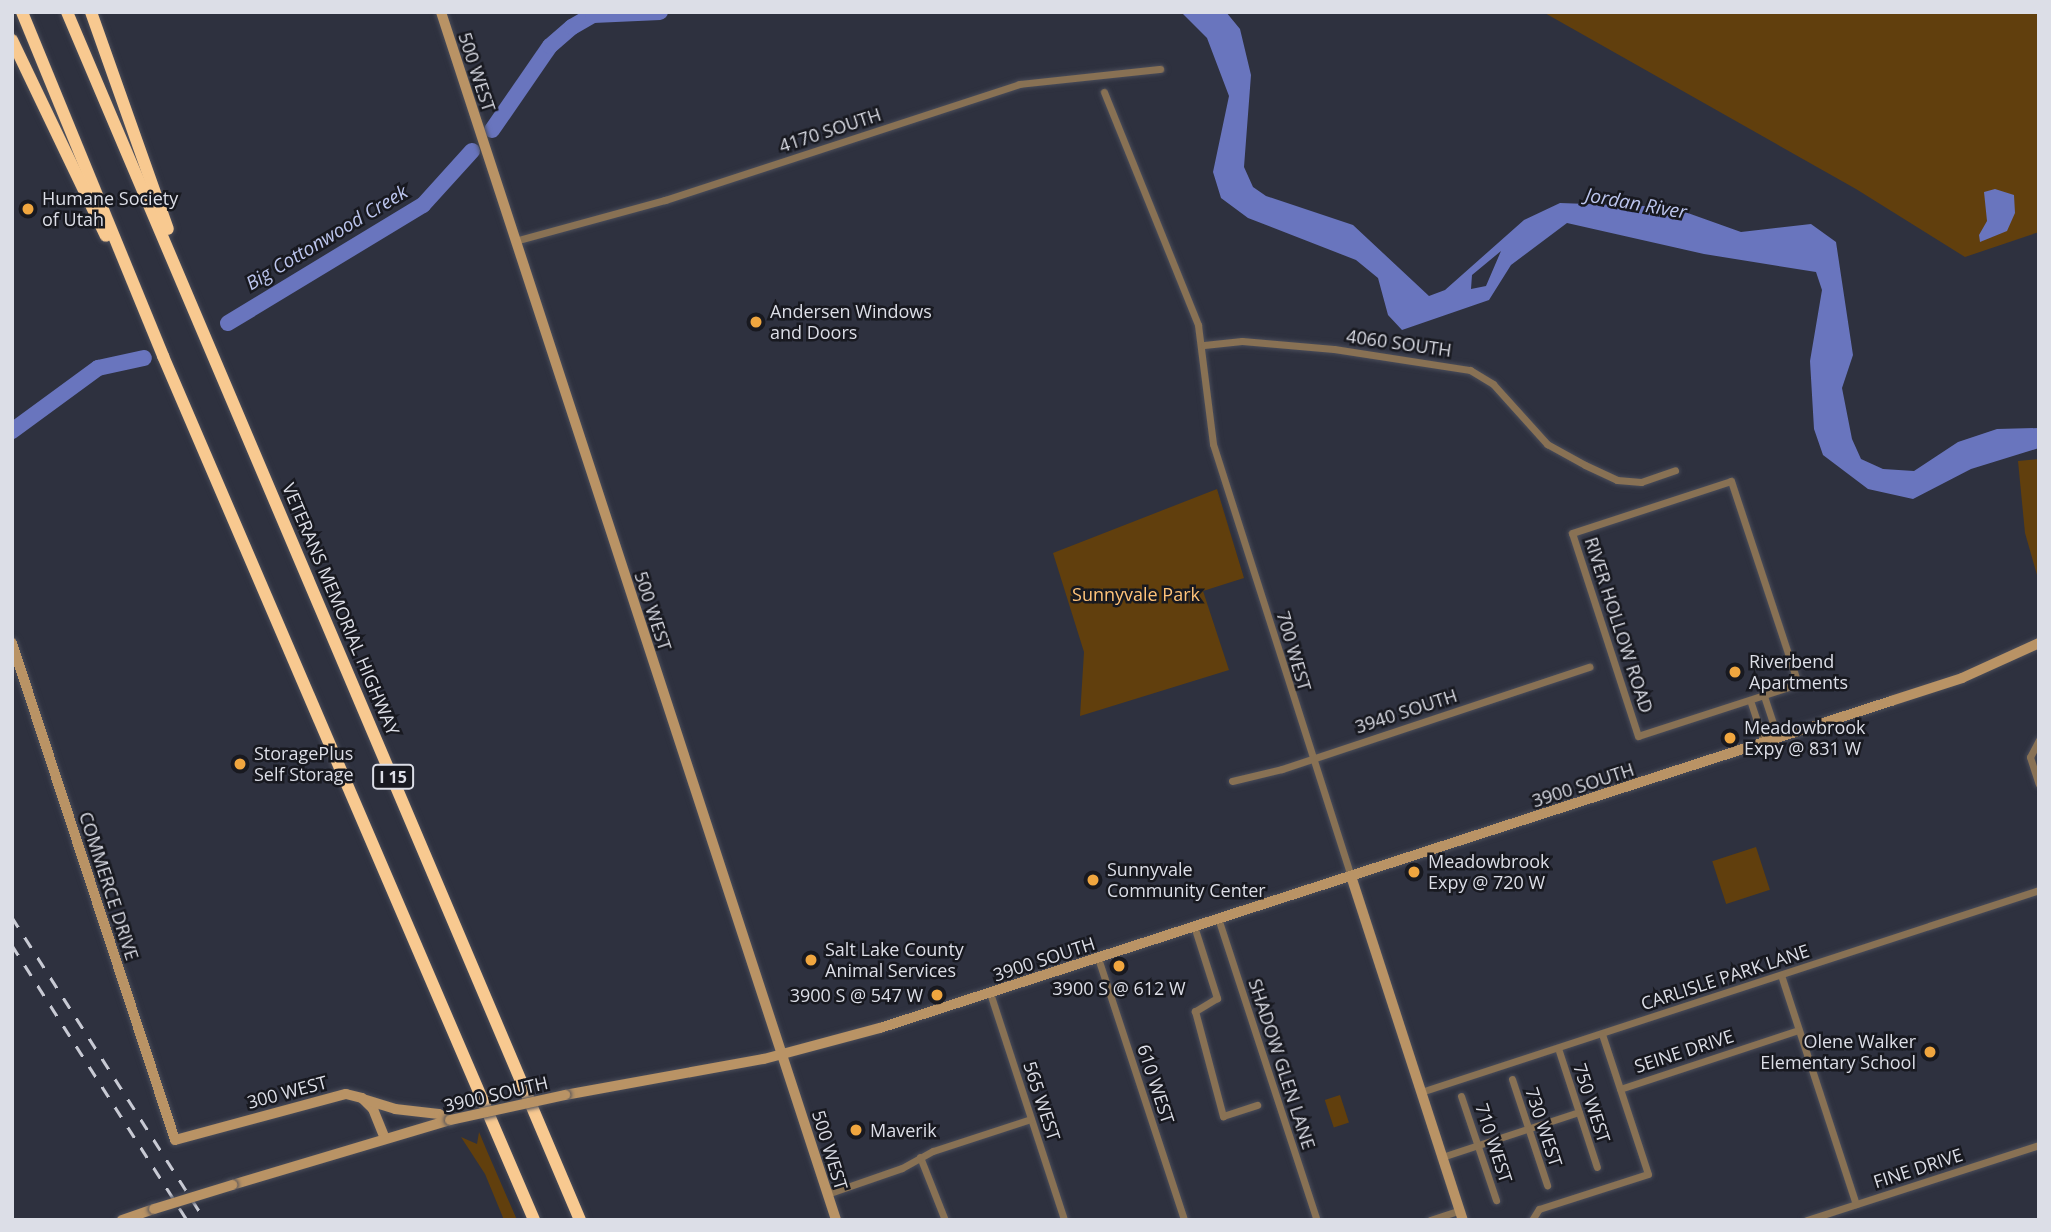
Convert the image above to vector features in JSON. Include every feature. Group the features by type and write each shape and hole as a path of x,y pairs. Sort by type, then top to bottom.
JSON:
{"highway":[{"name":"I 15","path":"22,12 163,356 534,1220"},
{"name":"VETERANS MEMORIAL HIGHWAY","path":"67,12 580,1220"},
{"path":"90,12 206,334"},
{"path":"12,40 163,356"}],"main road":[{"name":"500 WEST","path":"441,12 835,1220"},
{"name":"COMMERCE DRIVE","path":"12,643 175,1140"},
{"name":"3900 SOUTH","path":"122,1220 450,1120 565,1095 783,1055 990,993 1962,678 2039,643"},
{"name":"700 WEST","path":"1350,876 1461,1215"},
{"name":"300 WEST","path":"175,1140 329,1095 362,1098 395,1109 439,1114 450,1120"},
{"path":"362,1098 373,1109 385,1139"}],"street":[{"name":"4170 SOUTH","path":"515,242 665,200 1018,84 1160,69"},
{"name":"700 WEST","path":"1104,92 1182,278 1204,345 1213,444 1350,876"},
{"name":"4060 SOUTH","path":"1204,345 1242,341 1334,349 1470,370 1493,384 1547,444 1585,465 1617,480 1641,482 1675,470"},
{"name":"RIVER HOLLOW ROAD","path":"1731,481 1798,684 1750,700 1638,736 1572,533 1731,481"},
{"name":"3940 SOUTH","path":"1232,781 1312,759 1589,667"},
{"path":"1764,696 1778,738"},
{"path":"1750,700 1764,742"},
{"path":"2039,740 2030,757 2039,784"},
{"name":"CARLISLE PARK LANE","path":"1421,1093 2039,890"},
{"name":"SHADOW GLEN LANE","path":"1218,918 1317,1220"},
{"path":"1194,926 1217,998 1195,1012 1223,1116 1257,1105"},
{"name":"610 WEST","path":"1098,958 1184,1220"},
{"path":"1780,975 1856,1204"},
{"name":"565 WEST","path":"990,993 1064,1220"},
{"name":"SEINE DRIVE","path":"1620,1089 1798,1030"},
{"path":"1532,1217 1648,1174 1602,1034"},
{"name":"750 WEST","path":"1558,1048 1597,1167"},
{"name":"730 WEST","path":"1512,1079 1546,1185"},
{"name":"710 WEST","path":"1461,1096 1496,1200"},
{"path":"1442,1157 1579,1112"},
{"path":"827,1194 902,1168 920,1157 1031,1119"},
{"name":"FINE DRIVE","path":"1807,1220 2039,1145"},
{"path":"920,1157 945,1220"},
{"path":"1430,1220 1461,1215"}],"green space":[{"path":"1543,12 2039,12 2039,232 1965,257 1856,189"},
{"path":"2039,459 2039,582 2025,533 2018,461"},
{"name":"Sunnyvale Park","path":"1217,489 1244,578 1203,591 1229,670 1080,716 1084,652 1053,553"},
{"path":"1756,847 1770,890 1726,904 1712,861"},
{"path":"1340,1095 1349,1123 1334,1128 1325,1100"},
{"path":"479,1132 517,1220 504,1220 485,1174 461,1137 477,1144"}],"water":[{"path":"1181,12 1226,12 1240,29 1251,75 1244,167 1253,187 1266,196 1353,225 1429,296 1445,290 1524,220 1560,203 1671,207 1741,232 1811,224 1836,242 1853,355 1842,388 1852,439 1861,459 1883,469 1914,471 1958,442 1997,429 2039,428 2039,448 1971,469 1913,499 1868,489 1823,455 1814,429 1810,361 1822,290 1816,272 1704,254 1567,223 1511,265 1489,300 1402,330 1388,315 1378,278 1356,260 1248,218 1221,198 1213,172 1229,96 1207,38","holes":["1501,251 1486,286 1471,289 1472,275"]},
{"path":"1995,189 2014,195 2015,213 2007,231 1980,242 1979,235 1987,221 1984,192"}],"waterway":[{"name":"Big Cottonwood Creek","path":"492,130 550,46 572,27 593,15 660,12"},
{"name":"Big Cottonwood Creek","path":"228,323 423,205 472,151"},
{"name":"Big Cottonwood Creek","path":"12,431 98,368 144,358"}],"railway":[{"path":"12,917 205,1220"},
{"path":"12,945 187,1220"}],"place":[{"name":"Humane Society of Utah","path":"28,209"},
{"name":"Andersen Windows and Doors","path":"756,322"},
{"name":"Riverbend Apartments","path":"1735,672"},
{"name":"Meadowbrook Expy @ 831 W","path":"1730,738"},
{"name":"StoragePlus Self Storage","path":"240,764"},
{"name":"Meadowbrook Expy @ 720 W","path":"1414,872"},
{"name":"Sunnyvale Community Center","path":"1093,880"},
{"name":"Salt Lake County Animal Services","path":"811,960"},
{"name":"3900 S @ 612 W","path":"1119,966"},
{"name":"3900 S @ 547 W","path":"937,995"},
{"name":"Olene Walker Elementary School","path":"1930,1052"},
{"name":"Maverik","path":"856,1130"}],"water label":[{"name":"Jordan River","path":"1636,204"}]}
